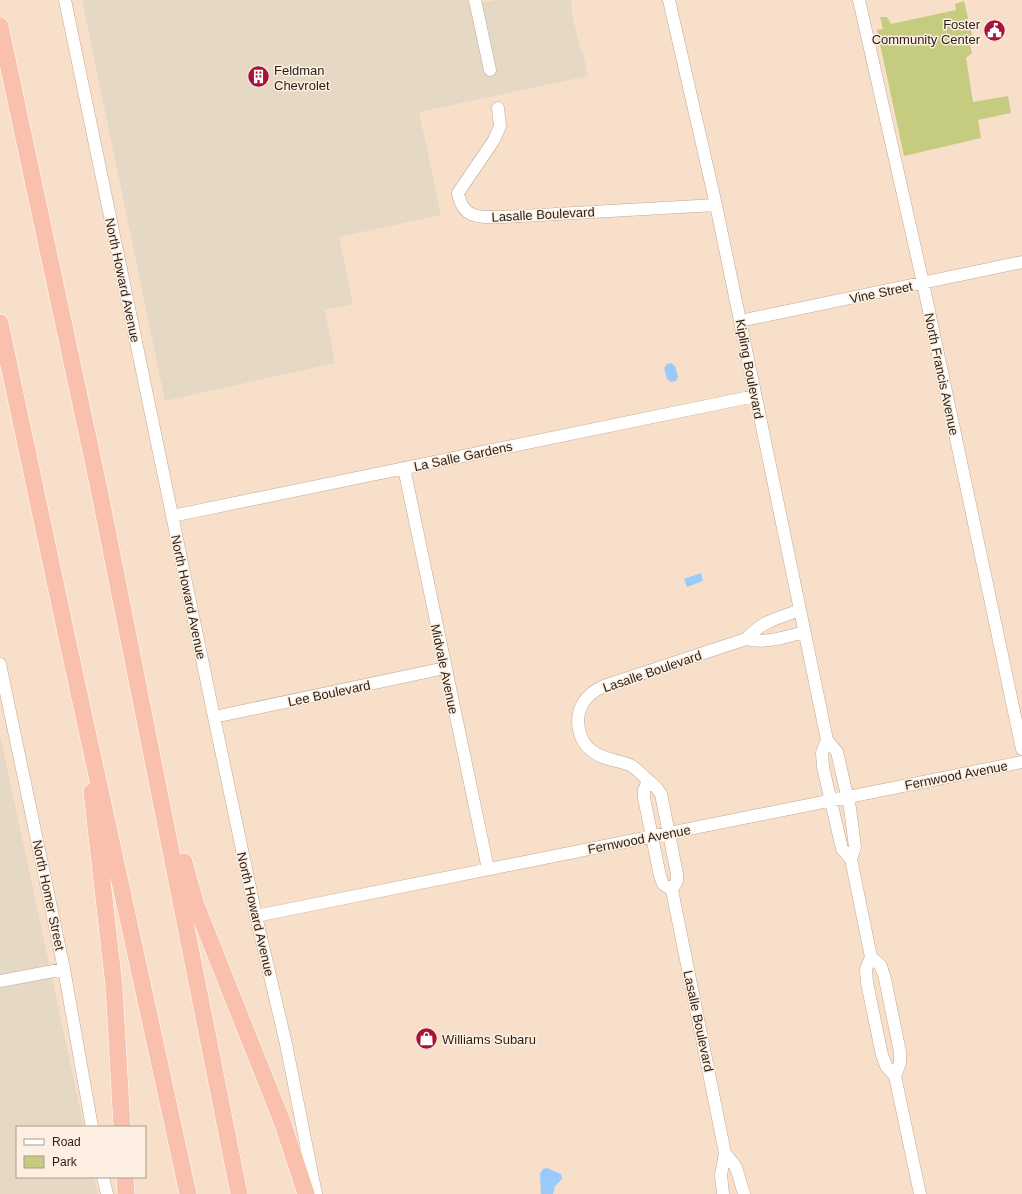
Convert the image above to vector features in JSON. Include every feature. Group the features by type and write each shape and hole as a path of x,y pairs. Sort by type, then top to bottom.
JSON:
{"highway":[{"path":"0,26 99,489 239,1194"},
{"path":"0,323 38,509 82,699 188,1194"},
{"path":"138,686 196,905 282,1124 306,1194"},
{"path":"82,699 114,980 122,1126"},
{"path":"125,1178 126,1194"}],"street":[{"name":"North Howard Avenue","path":"65,0 214,717 256,916 286,1044 316,1194"},
{"path":"475,0 490,70"},
{"name":"Kipling Boulevard","path":"669,0 716,205 827,740 836,752 847,796 856,847 851,859"},
{"name":"North Francis Avenue","path":"859,0 923,283 1022,749"},
{"name":"Lasalle Boulevard","path":"498,108 500,126 494,140 458,193 460,204 465,210 478,217 503,217 716,205"},
{"name":"Vine Street","path":"740,321 1022,262"},
{"name":"La Salle Gardens","path":"172,516 755,396"},
{"name":"Midvale Avenue","path":"404,468 488,869"},
{"name":"Lasalle Boulevard","path":"723,1194 721,1175 725,1153 672,890 677,881 677,874 661,794 657,786 648,781 640,772 630,765 604,758 592,751 583,741 579,729 579,715 582,704 591,693 604,686 746,639 757,627 764,623 800,610"},
{"name":"Lasalle Boulevard","path":"746,639 758,642 767,641 804,632"},
{"name":"North Homer Street","path":"0,664 64,969 92,1126"},
{"name":"Lee Boulevard","path":"214,717 445,668"},
{"name":"Kipling Boulevard","path":"827,740 822,753 842,849 851,859 871,957 880,966 885,979 900,1052 900,1063 895,1076"},
{"name":"Fernwood Avenue","path":"256,916 1022,762"},
{"name":"Lasalle Boulevard","path":"648,781 644,790 644,798 660,876 663,884 672,890"},
{"name":"Kipling Boulevard","path":"871,957 866,969 867,983 880,1047 886,1066 895,1076 920,1194"},
{"path":"0,981 64,969"},
{"name":"Lasalle Boulevard","path":"725,1153 738,1171 744,1194"},
{"path":"103,1178 107,1194"}],"shaded area":[{"path":"82,0 468,0 469,6 495,0 572,0 571,8 580,50 583,53 588,76 419,112 441,215 339,237 353,304 325,310 335,363 165,401"},
{"path":"0,735 84,1126 16,1126 16,1178 94,1178 98,1194 0,1194"}],"green space":[{"path":"964,1 972,35 969,41 972,53 966,58 973,102 1008,96 1011,113 978,120 981,138 904,156 877,30 883,29 880,17 887,17 891,24 956,10 955,4"}],"water":[{"path":"671,363 675,366 678,377 676,381 671,382 667,379 664,368 667,364"},
{"path":"701,573 703,581 687,587 684,579"},
{"path":"547,1168 561,1174 562,1179 555,1186 553,1194 541,1194 540,1174 543,1169"}],"place":[{"name":"Foster Community Center","path":"995,31"},
{"name":"Feldman Chevrolet","path":"259,77"},
{"name":"Williams Subaru","path":"427,1039"}]}
